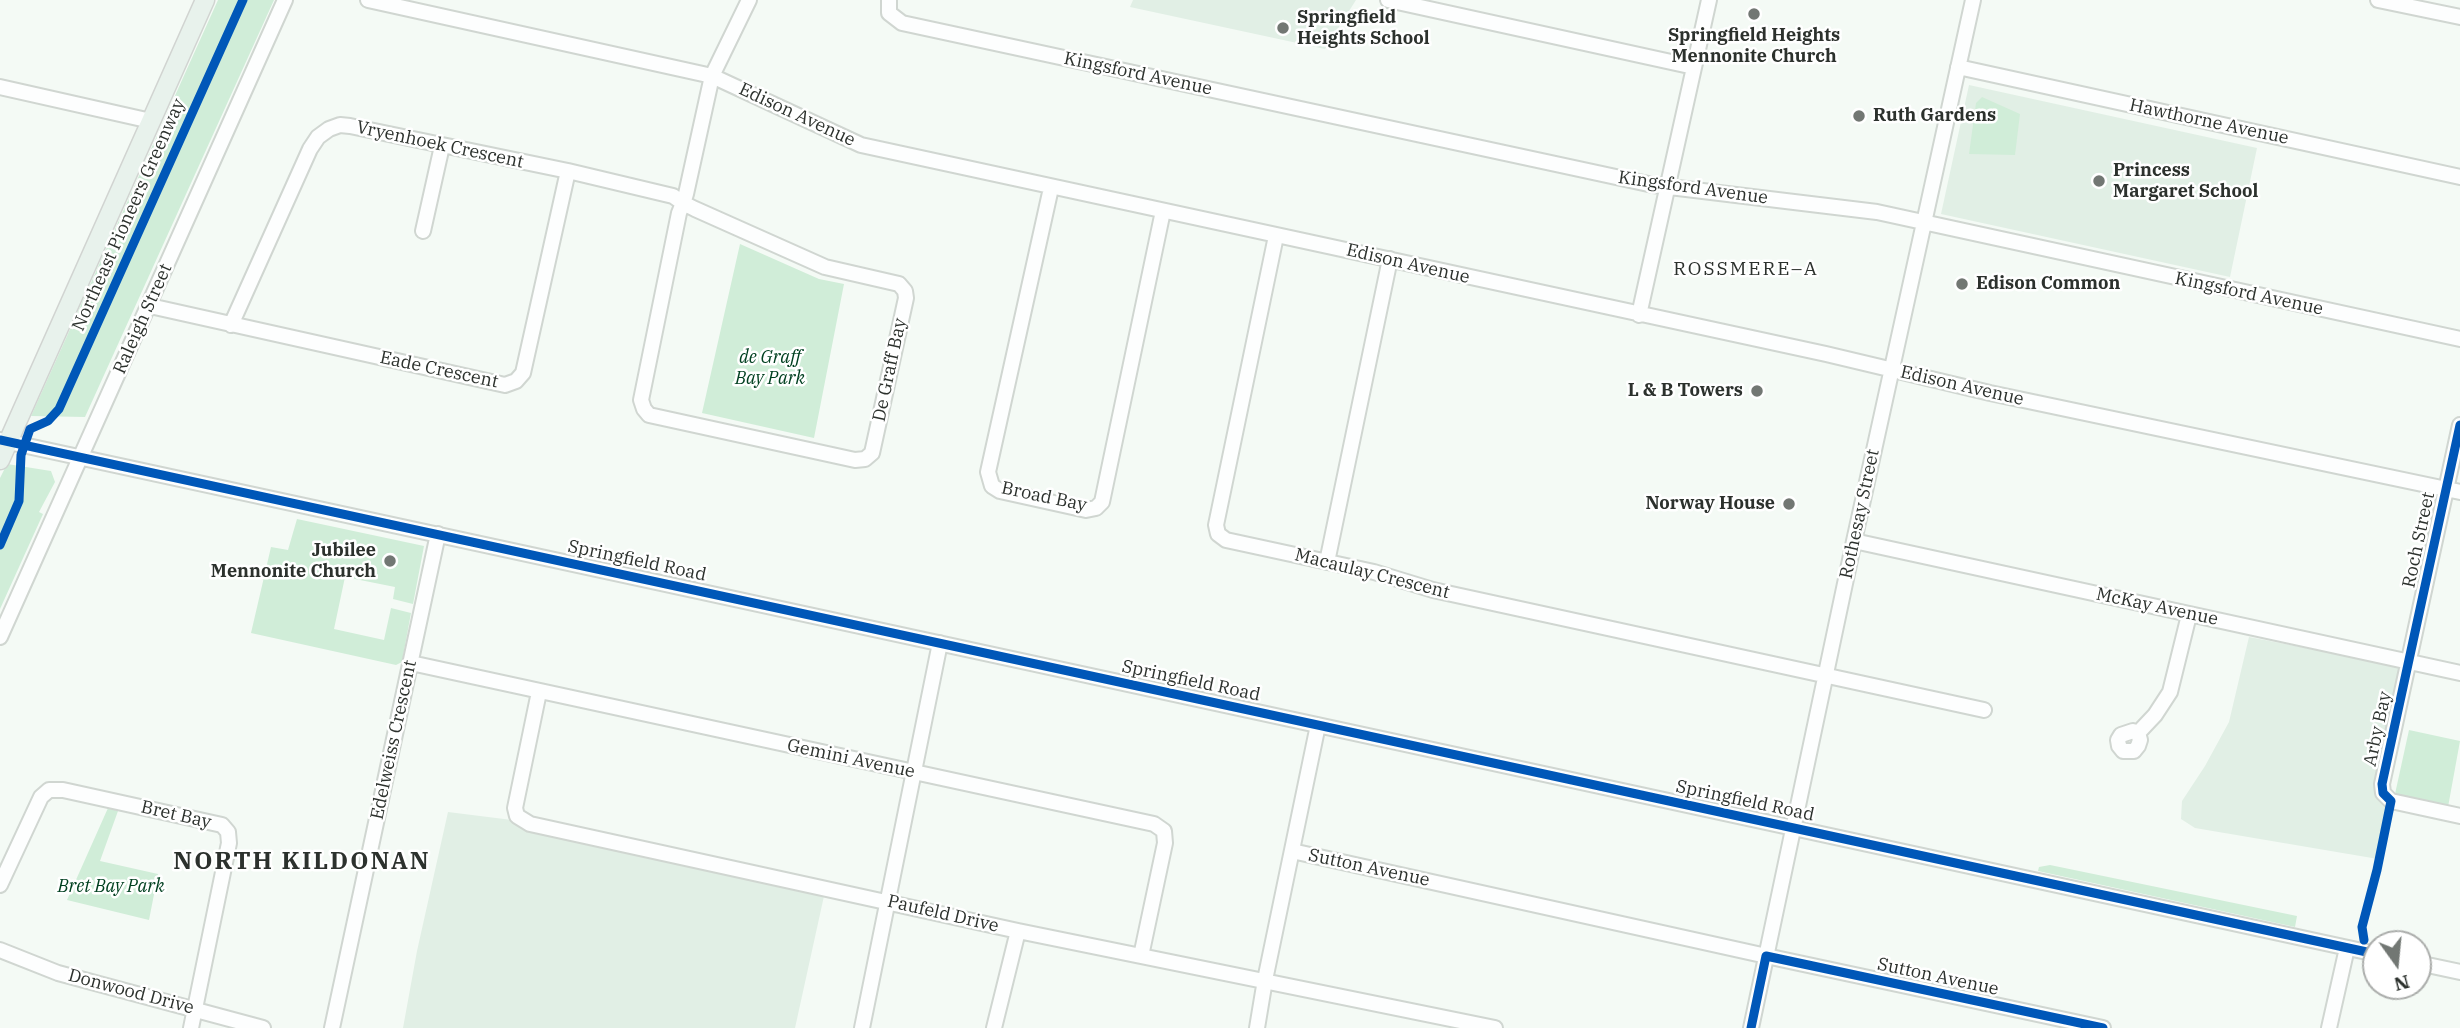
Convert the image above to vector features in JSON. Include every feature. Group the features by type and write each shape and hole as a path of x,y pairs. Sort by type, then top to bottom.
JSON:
{"main road":[{"path":"0,460 4,441 205,0"}],"street":[{"name":"Raleigh Street","path":"0,637 285,0"},
{"path":"683,202 712,76 749,0"},
{"path":"1388,0 1694,67"},
{"path":"1639,314 1709,0"},
{"path":"2378,0 2460,17"},
{"name":"Edison Avenue","path":"378,1 712,76 861,145 1891,369 2003,396 2453,491"},
{"name":"Rothesay Street","path":"1751,1028 1970,1"},
{"name":"Kingsford Avenue","path":"889,7 901,23 1666,187 1862,210 2460,339"},
{"name":"Hawthorne Avenue","path":"1958,67 2460,177"},
{"path":"0,87 151,121"},
{"name":"Vryenhoek Crescent","path":"231,324 310,149 318,137 340,125 568,172 673,196 683,202"},
{"path":"423,231 442,146"},
{"name":"Eade Crescent","path":"149,306 505,384 516,382 523,373 568,172"},
{"name":"Broad Bay","path":"1051,188 988,472 992,486 1000,491 1086,510 1096,508 1102,502 1163,211"},
{"name":"De Graff Bay","path":"683,202 825,267 899,284 905,290 906,298 872,453 865,459 855,460 649,415 644,409 641,400 683,202"},
{"name":"Macaulay Crescent","path":"1276,236 1216,525 1218,534 1226,540 1374,572 1433,590 1984,710"},
{"path":"1328,562 1390,259"},
{"name":"Roch Street","path":"2409,661 2453,491 2460,425"},
{"name":"Springfield Road","path":"4,441 2362,951"},
{"name":"Edelweiss Crescent","path":"331,1028 438,534"},
{"name":"McKay Avenue","path":"1854,541 2460,673"},
{"path":"2138,733 2155,715 2170,692 2189,615"},
{"path":"862,1028 940,643"},
{"name":"Arby Bay","path":"2409,661 2382,784 2384,793 2395,802 2460,816"},
{"name":"Gemini Avenue","path":"411,663 1154,824 1164,831 1165,843 1141,956"},
{"name":"Paufeld Drive","path":"539,692 515,802 517,816 523,821 1018,931 1495,1028"},
{"path":"1258,1028 1265,980 1318,725"},
{"name":"Bret Bay","path":"0,885 41,797 49,790 63,790 222,825 228,832 229,843 194,1009"},
{"name":"Sutton Avenue","path":"1292,851 2103,1028"},
{"path":"994,1028 1018,931"},
{"path":"2329,1028 2347,948"},
{"name":"Donwood Drive","path":"0,950 58,973 263,1028"},
{"path":"2432,966 2460,972"},
{"path":"191,1028 194,1009"}],"shaded area":[{"name":"Springfield Heights School","path":"1133,0 1356,0 1325,49 1130,7"},
{"name":"Princess Margaret School","path":"1969,85 2257,148 2230,277 1941,214"},
{"path":"2249,637 2404,667 2379,790 2389,806 2378,859 2195,828 2181,819 2182,801 2229,722"},
{"path":"448,812 512,820 524,830 824,896 795,1028 403,1028"}],"green space":[{"path":"218,0 274,0 85,417 31,416"},
{"path":"1982,97 2020,114 2015,155 1969,154 1976,103"},
{"name":"de Graff Bay Park","path":"740,244 819,279 844,284 814,438 702,413"},
{"path":"7,464 51,471 55,482 39,512 43,514 0,609 0,478"},
{"path":"297,519 424,546 413,604 393,599 395,587 345,577 334,629 384,640 391,608 411,613 402,662 396,665 251,633 271,547 288,550"},
{"path":"2409,730 2460,741 2448,807 2395,794"},
{"name":"Bret Bay Park","path":"108,808 118,811 100,861 158,874 149,920 67,900"},
{"path":"2050,865 2297,916 2295,927 2038,871 2039,867"}],"cycle path":[{"name":"Northeast Pioneers Greenway","path":"0,545 19,501 21,455 30,429 48,421 59,409 243,0"},
{"path":"2362,930 2391,801 2383,793 2382,784 2460,425"},
{"path":"0,440 2362,951"},
{"path":"1751,1028 1766,956 2103,1028"}],"place":[{"name":"Springfield Heights Mennonite Church","path":"1754,14"},
{"name":"Springfield Heights School","path":"1283,28"},
{"name":"Ruth Gardens","path":"1859,116"},
{"name":"Princess Margaret School","path":"2099,181"},
{"name":"Edison Common","path":"1962,284"},
{"name":"L & B Towers","path":"1757,391"},
{"name":"Norway House","path":"1789,504"},
{"name":"Jubilee Mennonite Church","path":"390,561"}],"district":[{"name":"ROSSMERE–A","path":"1746,270"},
{"name":"NORTH KILDONAN","path":"302,862"}]}
